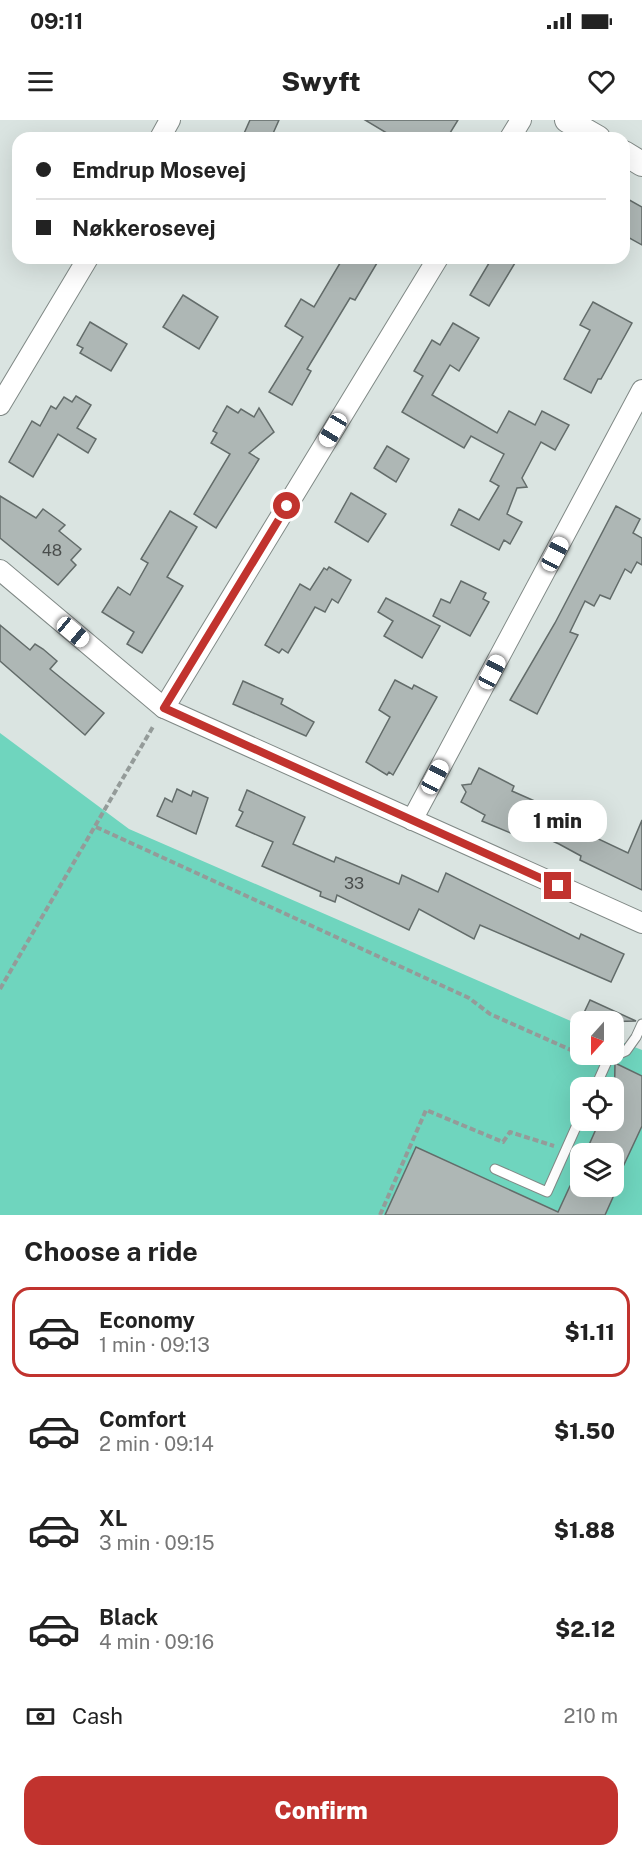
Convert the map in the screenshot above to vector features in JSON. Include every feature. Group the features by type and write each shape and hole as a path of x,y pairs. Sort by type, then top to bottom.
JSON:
{"street":[{"path":"0,405 84,264"},
{"path":"164,708 434,264"},
{"path":"412,820 642,390"},
{"path":"0,570 164,708 642,923"}],"lane":[{"path":"599,1077 608,1059 626,1051 642,1024"},
{"path":"495,1169 547,1192 574,1131"}],"path":[{"path":"0,988 164,708"},
{"path":"96,827 469,998 490,1014 570,1050"},
{"path":"380,1215 426,1110 503,1142 510,1132 566,1150"}],"green space":[{"path":"0,733 129,829 570,1021 570,1065 624,1065 624,1043 642,1050 642,1215 0,1215"}],"building":[{"path":"250,120 279,120 274,132 245,132"},
{"path":"365,120 458,120 451,132 385,132"},
{"path":"630,200 642,207 642,245 630,238"},
{"path":"339,264 376,264 355,300 350,298 307,369 311,371 292,405 269,392 303,337 285,326 301,299 314,307"},
{"path":"488,264 514,264 489,306 470,295"},
{"path":"183,295 218,317 199,349 163,327"},
{"path":"593,302 632,323 591,393 564,379 590,330 580,325"},
{"path":"90,322 127,344 111,371 80,353 83,348 77,345"},
{"path":"453,323 479,338 459,371 450,365 432,395 497,433 509,411 535,425 542,411 569,425 555,450 541,442 522,478 527,487 517,488 507,514 522,522 510,544 504,540 499,550 451,525 459,509 479,520 499,486 490,481 504,454 471,436 464,448 402,412 423,376 414,371 432,340 440,345"},
{"path":"76,396 91,405 77,428 96,439 88,453 58,434 33,477 9,462 32,421 40,426 51,406 56,409 64,397 72,402"},
{"path":"227,406 238,413 241,409 254,417 259,408 274,432 249,453 259,459 216,528 194,514 230,454 211,443 217,433 213,431"},
{"path":"387,446 409,459 396,482 374,468"},
{"path":"351,493 386,514 368,542 335,522"},
{"path":"0,496 36,518 43,509 65,525 59,531 81,549 71,560 76,565 58,585 0,538"},
{"path":"616,506 640,519 633,533 642,538 642,565 637,562 631,573 625,569 610,599 600,595 594,606 585,601 570,632 578,635 537,714 510,700 555,623"},
{"path":"170,511 197,527 167,577 183,586 142,653 127,644 134,632 102,612 118,587 130,595 148,563 141,559"},
{"path":"329,567 351,580 338,603 332,599 325,612 315,607 288,653 282,649 279,653 265,645 300,584 310,590 324,568 327,570"},
{"path":"461,581 486,593 483,599 489,602 470,636 433,616 441,599 450,603"},
{"path":"386,598 440,626 422,658 384,636 393,621 378,612"},
{"path":"0,625 30,650 35,644 43,649 57,661 50,669 104,713 85,735 0,661"},
{"path":"395,680 412,689 414,685 437,697 393,775 389,772 387,775 366,762 390,717 379,710"},
{"path":"243,681 283,699 281,704 314,722 306,736 233,704"},
{"path":"479,768 514,786 512,791 596,828 592,836 628,853 642,820 642,890 580,860 581,856 559,844 517,825 513,834 482,821 485,815 461,802 466,792 462,785 471,784"},
{"path":"177,789 191,796 193,791 208,798 196,834 157,816 165,798 172,802"},
{"path":"247,790 305,817 293,844 334,862 336,857 399,884 402,875 438,892 446,873 579,939 581,934 624,954 611,982 480,925 474,939 419,909 409,930 337,895 335,902 320,896 321,892 262,866 273,842 236,826 243,812 239,810"},
{"path":"590,1000 614,1011 585,1011"},
{"path":"624,1016 636,1021 624,1021"},
{"path":"615,1065 642,1076 642,1126 624,1165 624,1143 590,1143 595,1131 624,1131 624,1077 615,1077"},
{"path":"416,1147 558,1212 570,1186 570,1197 613,1197 605,1215 385,1215"}],"route":[{"path":"287,506 164,708 558,886"}]}
